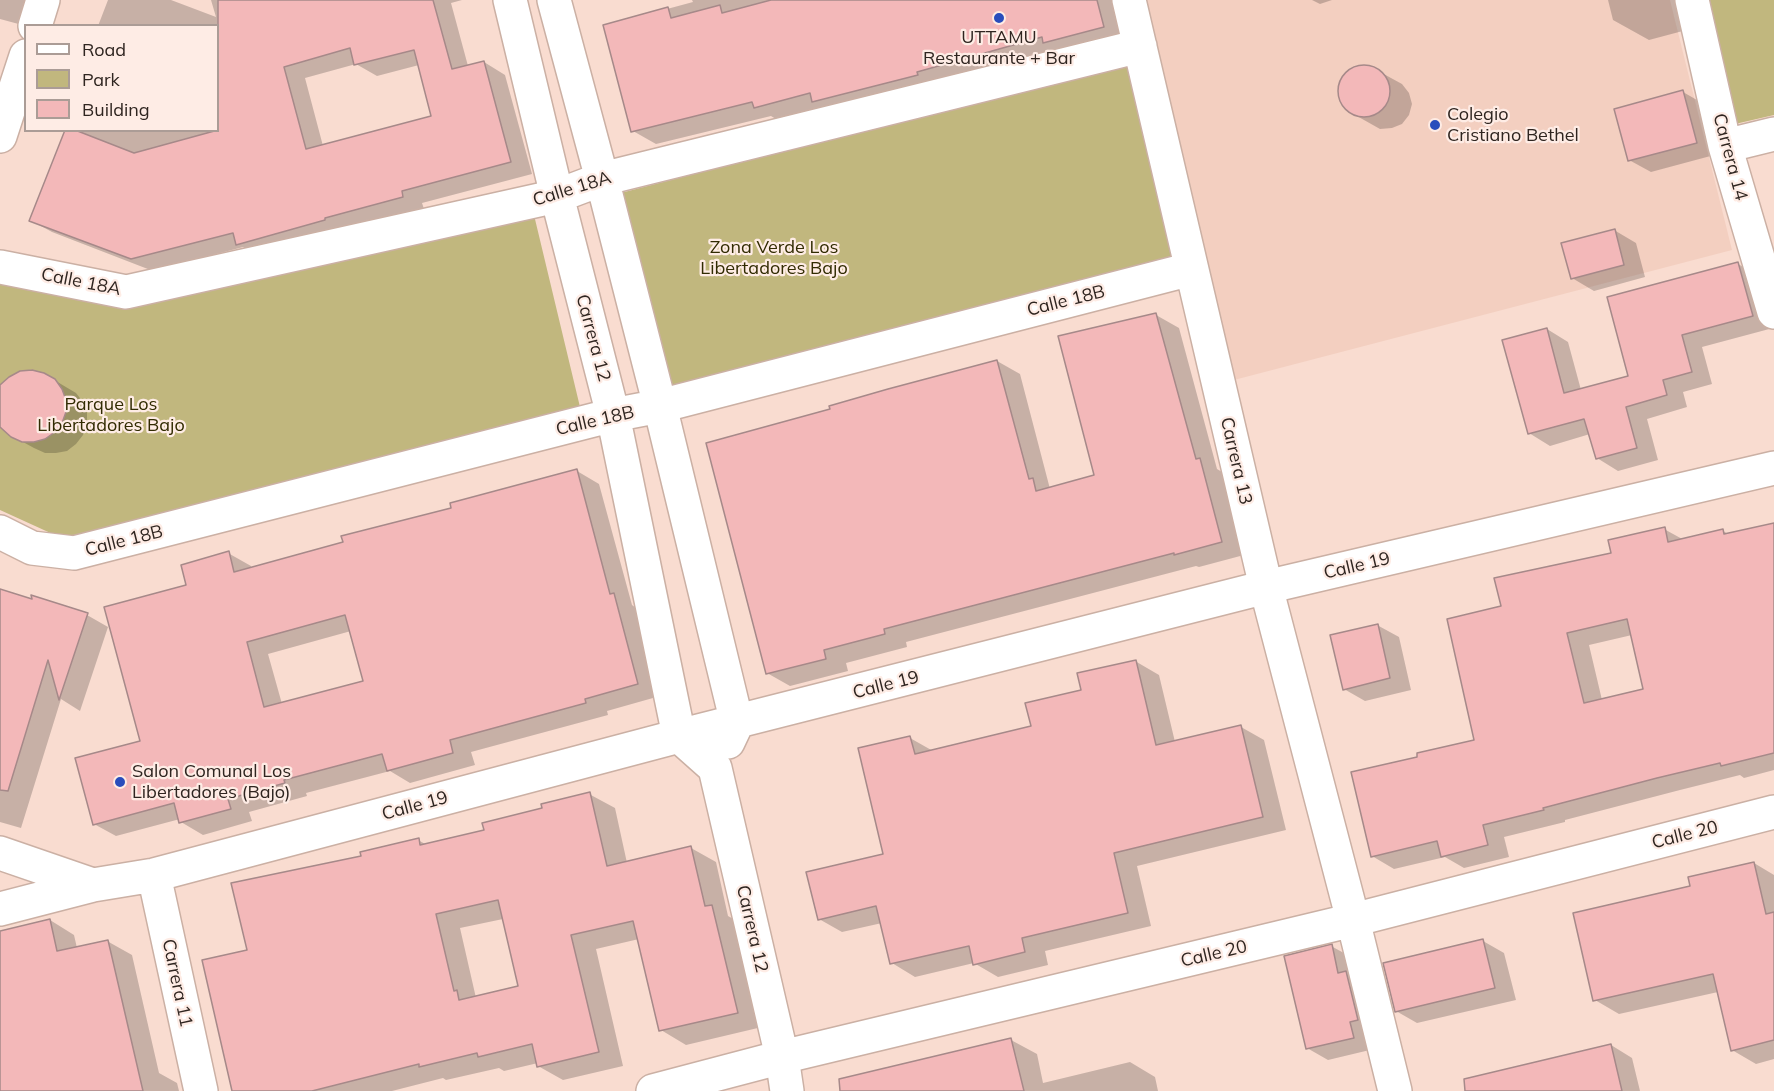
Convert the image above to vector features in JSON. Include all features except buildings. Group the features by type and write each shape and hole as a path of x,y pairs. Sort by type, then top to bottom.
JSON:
{"street":[{"path":"36,24 43,0"},
{"name":"Carrera 12","path":"510,0 613,415 679,736"},
{"path":"554,0 660,406 737,723 716,768 679,736"},
{"name":"Carrera 13","path":"1129,0 1266,587 1395,1091"},
{"name":"Carrera 14","path":"1692,0 1725,146 1774,312"},
{"name":"Calle 18A","path":"0,267 126,292 557,196 602,179 1140,46"},
{"path":"0,136 24,62"},
{"path":"1725,146 1774,134"},
{"name":"Calle 18B","path":"0,532 32,548 74,554 1191,269"},
{"name":"Calle 19","path":"0,909 93,885 154,875 679,736 1266,587 1774,468"},
{"name":"Carrera 12","path":"716,768 782,1058 787,1091"},
{"name":"Calle 20","path":"653,1091 1353,920 1774,812"},
{"path":"0,853 93,885"},
{"name":"Carrera 11","path":"154,875 201,1091"}],"shaded area":[{"name":"Colegio Cristiano Bethel","path":"1138,0 1670,0 1732,250 1234,380"}],"green space":[{"path":"1705,0 1774,0 1774,115 1735,124"},
{"name":"Zona Verde Los Libertadores Bajo","path":"1128,61 1173,258 664,391 613,195"},
{"name":"Parque Los Libertadores Bajo","path":"534,215 580,407 68,541 0,510 0,281 128,306"}],"place":[{"name":"UTTAMU Restaurante + Bar","path":"999,18"},
{"name":"Colegio Cristiano Bethel","path":"1435,125"},
{"name":"Salon Comunal Los Libertadores (Bajo)","path":"120,782"}]}
